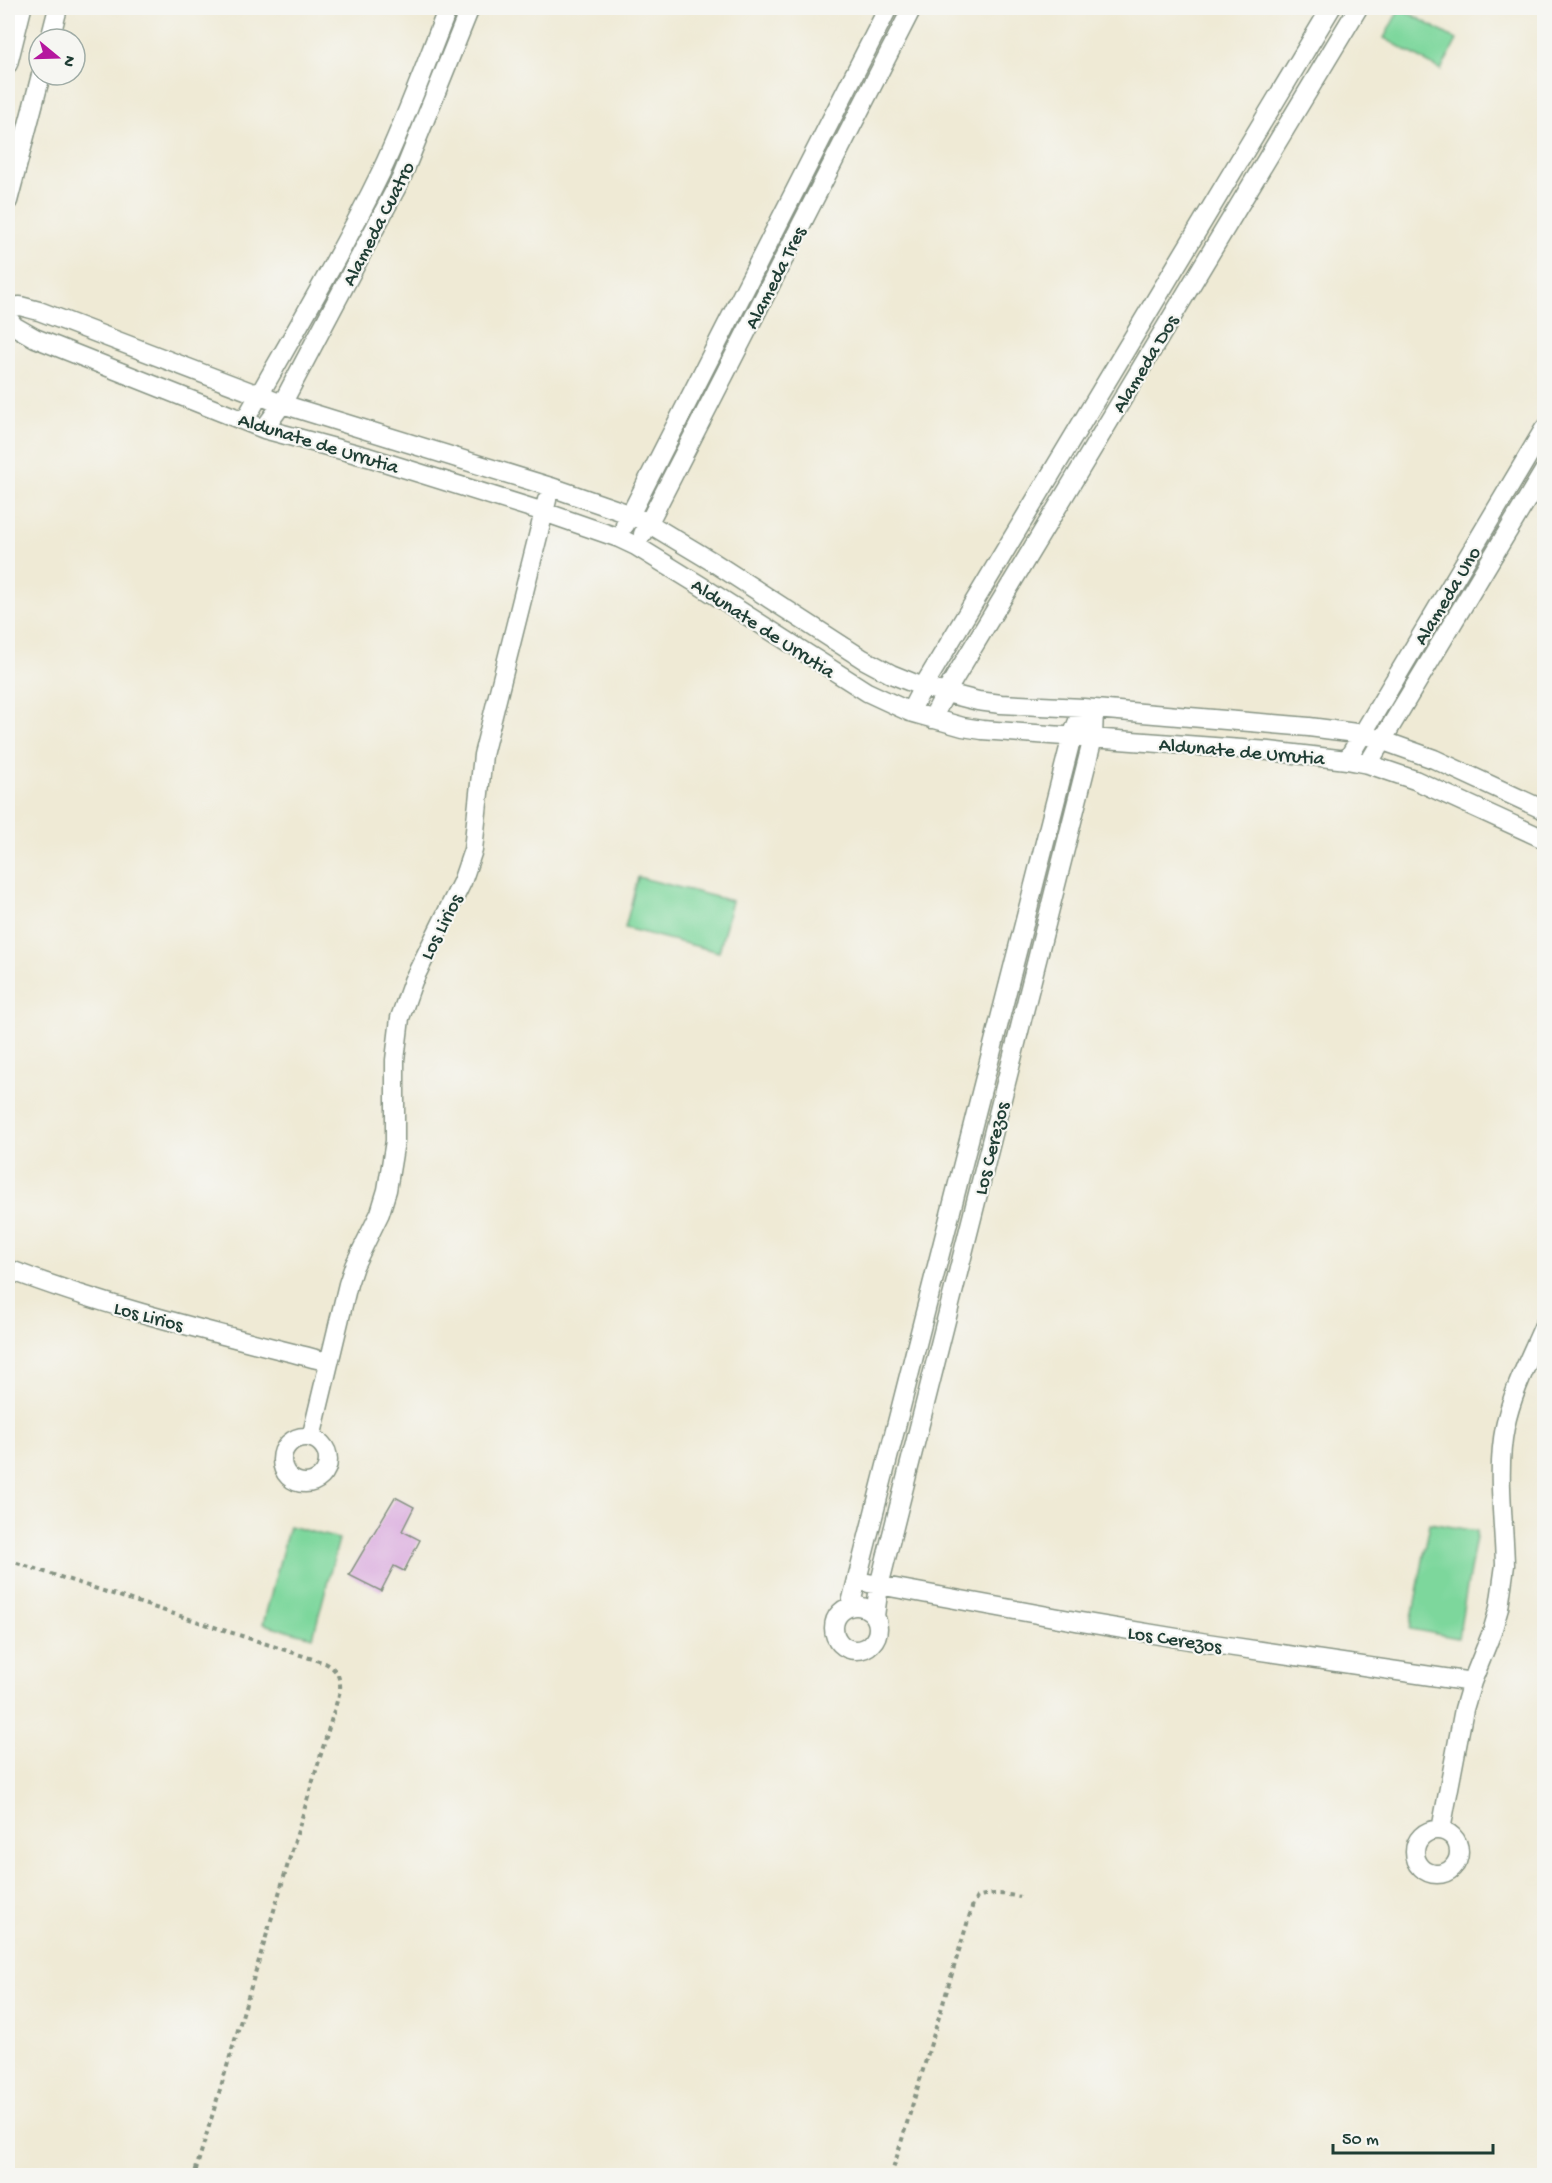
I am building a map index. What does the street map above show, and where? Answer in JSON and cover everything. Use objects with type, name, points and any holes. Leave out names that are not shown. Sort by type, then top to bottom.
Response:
[{"type":"street","points":[[8,64],[22,8]]},
{"type":"street","points":[[53,27],[58,8]]},
{"type":"street","name":"Alameda Cuatro","points":[[245,420],[376,182],[400,130],[448,8]]},
{"type":"street","name":"Alameda Cuatro","points":[[264,429],[282,404],[401,178],[470,8]]},
{"type":"street","name":"Alameda Tres","points":[[619,537],[888,8]]},
{"type":"street","name":"Alameda Tres","points":[[636,546],[912,8]]},
{"type":"street","name":"Alameda Dos","points":[[910,712],[1331,8]]},
{"type":"street","name":"Alameda Dos","points":[[932,719],[946,692],[1358,8]]},
{"type":"street","points":[[8,201],[38,87]]},
{"type":"street","name":"Aldunate de Urrutia","points":[[8,307],[20,306],[39,311],[258,396],[551,487],[629,514],[712,562],[863,660],[923,687],[978,701],[1001,704],[1309,727],[1364,734],[1434,759],[1545,810]]},
{"type":"street","name":"Aldunate de Urrutia","points":[[8,318],[14,326],[35,338],[264,429],[368,457],[619,537],[867,692],[910,712],[982,730],[1269,751],[1368,764],[1415,780],[1545,839]]},
{"type":"street","name":"Alameda Uno","points":[[1347,760],[1545,429]]},
{"type":"street","name":"Alameda Uno","points":[[1368,764],[1545,471]]},
{"type":"street","name":"Los Lirios","points":[[310,1438],[354,1266],[380,1213],[387,1190],[395,1141],[395,1060],[400,1018],[413,981],[462,882],[470,858],[476,829],[483,755],[551,487]]},
{"type":"street","name":"Los Cerezos","points":[[1088,709],[1093,738],[879,1586],[875,1616],[878,1630],[874,1642],[862,1650],[848,1650],[838,1641],[834,1628],[838,1615],[850,1607],[858,1581],[1072,736],[1088,709]]},
{"type":"street","name":"Los Lirios","points":[[8,1269],[58,1288],[128,1310],[328,1362]]},
{"type":"street","points":[[1441,1830],[1464,1709],[1492,1632],[1504,1583],[1502,1471],[1504,1429],[1510,1406],[1545,1325]]},
{"type":"street","name":"Los Cerezos","points":[[858,1581],[1195,1641],[1472,1682]]},
{"type":"street","points":[[850,1607],[864,1607],[875,1616]]},
{"type":"path","points":[[8,1560],[331,1665],[339,1675],[340,1691],[194,2175]]},
{"type":"path","points":[[891,2175],[973,1904],[977,1897],[985,1894],[1020,1898]]},
{"type":"green space","points":[[1400,8],[1457,40],[1441,70],[1384,38]]},
{"type":"green space","points":[[638,877],[732,901],[719,952],[625,928]]},
{"type":"green space","points":[[1430,1523],[1477,1531],[1458,1638],[1410,1629]]},
{"type":"green space","points":[[289,1526],[339,1539],[313,1637],[263,1624]]},
{"type":"building","points":[[395,1497],[414,1507],[402,1531],[420,1540],[404,1571],[394,1566],[381,1591],[349,1575]]}]
